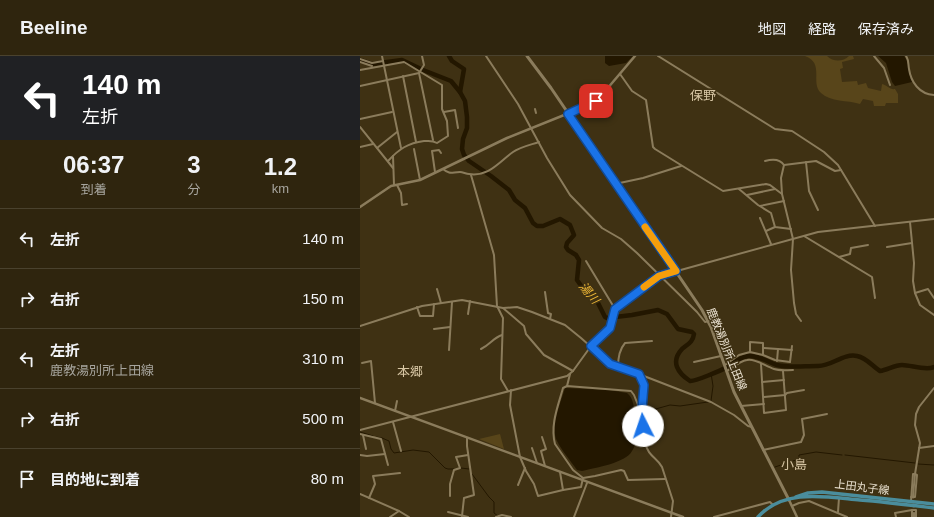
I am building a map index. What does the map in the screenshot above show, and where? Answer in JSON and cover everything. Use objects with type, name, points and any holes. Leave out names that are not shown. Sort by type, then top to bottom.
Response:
[{"type":"main road","name":"鹿教湯別所上田線","points":[[526,56],[568,114],[702,310],[709,322],[724,366],[741,406],[789,500]]},
{"type":"main road","name":"上田丸子線","points":[[758,517],[773,505],[811,492],[934,508]]},
{"type":"main road","name":"上田丸子線","points":[[912,506],[934,504]]},
{"type":"street","points":[[382,56],[392,112],[401,148]]},
{"type":"street","points":[[422,56],[424,65],[421,71],[433,140]]},
{"type":"street","points":[[486,56],[518,104],[559,180],[570,195],[602,228],[626,244],[697,312],[705,322],[709,322]]},
{"type":"street","points":[[360,207],[396,185],[420,180],[442,168],[472,156],[507,138],[568,114],[596,101],[635,56]]},
{"type":"street","points":[[658,56],[775,129],[792,131],[824,152],[838,165],[875,226]]},
{"type":"street","points":[[874,56],[884,68],[890,85]]},
{"type":"street","points":[[906,56],[909,60],[910,74],[917,88],[925,93],[934,95]]},
{"type":"street","points":[[360,58],[372,63],[404,62],[421,71],[442,86],[442,109],[447,121],[448,136],[436,143],[433,140],[416,142],[401,148],[388,161]]},
{"type":"street","points":[[360,62],[373,67]]},
{"type":"street","points":[[360,70],[384,63]]},
{"type":"street","points":[[360,86],[421,71]]},
{"type":"street","points":[[620,74],[632,91],[646,100],[653,147],[655,149],[723,191],[766,184],[782,194]]},
{"type":"street","points":[[403,76],[416,142]]},
{"type":"street","points":[[535,109],[536,114]]},
{"type":"street","points":[[444,112],[455,110],[458,128]]},
{"type":"street","points":[[360,119],[392,112]]},
{"type":"street","points":[[360,127],[393,168]]},
{"type":"street","points":[[377,148],[397,132]]},
{"type":"street","points":[[442,168],[447,173],[461,172],[471,175],[482,173],[494,168],[517,150],[538,142]]},
{"type":"street","points":[[360,147],[373,144]]},
{"type":"street","points":[[414,149],[420,180]]},
{"type":"street","points":[[435,172],[432,151],[439,150],[440,153]]},
{"type":"street","points":[[393,156],[393,168],[396,185],[401,193],[402,205],[408,204]]},
{"type":"street","points":[[765,161],[774,160],[782,162],[784,165],[816,161],[835,171],[841,170]]},
{"type":"street","points":[[806,162],[809,191],[818,210]]},
{"type":"street","points":[[784,165],[781,178],[782,194],[793,239],[791,270],[794,303],[796,314],[801,321]]},
{"type":"street","points":[[615,184],[643,178],[681,166]]},
{"type":"street","points":[[471,175],[494,255],[498,306],[503,318],[501,379],[510,391],[510,406],[520,457],[534,484],[538,496],[581,487],[584,480],[621,470],[624,472],[628,480],[666,479]]},
{"type":"street","points":[[739,189],[746,196],[771,213],[775,227]]},
{"type":"street","points":[[746,196],[775,189]]},
{"type":"street","points":[[760,206],[784,201]]},
{"type":"street","points":[[760,218],[771,244]]},
{"type":"street","points":[[360,430],[567,376],[573,371],[591,346],[610,328],[615,309],[659,276],[771,244],[831,230],[934,219]]},
{"type":"street","points":[[910,222],[913,282],[915,293],[920,305],[934,315]]},
{"type":"street","points":[[766,231],[775,227],[790,230]]},
{"type":"street","points":[[803,236],[872,277],[875,298]]},
{"type":"street","points":[[887,247],[912,243]]},
{"type":"street","points":[[840,257],[850,254],[851,248],[868,245]]},
{"type":"street","points":[[586,261],[615,309]]},
{"type":"street","points":[[437,289],[441,303]]},
{"type":"street","points":[[915,293],[928,289],[934,298]]},
{"type":"street","points":[[545,292],[548,313],[551,314],[550,319]]},
{"type":"street","points":[[360,326],[417,307],[434,304],[462,300],[498,306],[503,308],[524,326],[526,334],[544,355],[573,371]]},
{"type":"street","points":[[468,314],[470,301]]},
{"type":"street","points":[[449,350],[452,302]]},
{"type":"street","points":[[417,307],[420,316],[433,316],[434,304]]},
{"type":"street","points":[[503,308],[517,307],[565,325],[610,364],[711,402],[729,411],[748,426],[753,428]]},
{"type":"street","points":[[434,329],[450,327]]},
{"type":"street","points":[[481,348],[489,345],[496,337],[502,336]]},
{"type":"street","points":[[618,367],[621,347],[625,343],[652,341]]},
{"type":"street","points":[[750,352],[750,342],[763,343],[763,355]]},
{"type":"street","points":[[724,366],[739,355],[750,352],[763,355],[777,361],[790,362],[792,346]]},
{"type":"street","points":[[764,348],[792,350]]},
{"type":"street","points":[[777,361],[778,349]]},
{"type":"street","points":[[694,362],[721,356]]},
{"type":"street","points":[[726,371],[744,360],[749,359],[756,360],[761,364],[783,371],[793,370]]},
{"type":"street","points":[[362,363],[371,361],[375,403]]},
{"type":"street","points":[[761,364],[764,413],[786,410],[783,371]]},
{"type":"street","points":[[570,374],[567,386],[563,388],[553,424],[554,440],[555,444],[573,470],[584,480]]},
{"type":"street","points":[[639,374],[644,385],[642,411],[646,446],[650,454],[661,465],[673,501],[672,515]]},
{"type":"street","points":[[762,382],[784,380]]},
{"type":"street","points":[[567,386],[631,391],[640,410],[642,411]]},
{"type":"street","points":[[914,517],[912,506],[913,474],[915,474],[920,448],[920,440],[915,426],[916,414],[919,407],[934,388]]},
{"type":"street","points":[[764,397],[785,395],[804,390]]},
{"type":"street","points":[[360,398],[584,480],[672,515],[683,517]]},
{"type":"street","points":[[395,411],[397,401]]},
{"type":"street","points":[[741,406],[764,404]]},
{"type":"street","points":[[763,450],[801,442],[804,435],[802,419],[827,414]]},
{"type":"street","points":[[393,422],[401,451]]},
{"type":"street","points":[[366,449],[362,434],[381,439],[388,465]]},
{"type":"street","points":[[542,437],[546,449],[541,451],[545,466]]},
{"type":"street","points":[[462,516],[464,498],[474,495],[467,438]]},
{"type":"street","points":[[920,448],[934,446]]},
{"type":"street","points":[[532,448],[537,463]]},
{"type":"street","points":[[360,455],[367,456],[384,454]]},
{"type":"street","points":[[450,496],[450,484],[454,470],[460,468],[456,457],[468,455]]},
{"type":"street","points":[[518,485],[525,468]]},
{"type":"street","points":[[560,472],[563,490]]},
{"type":"street","points":[[369,498],[375,484],[373,476],[400,473]]},
{"type":"street","points":[[574,517],[584,480]]},
{"type":"street","points":[[360,494],[409,517]]},
{"type":"street","points":[[838,512],[840,496]]},
{"type":"street","points":[[789,500],[797,517]]},
{"type":"street","points":[[792,506],[799,502],[809,501],[838,512],[846,517]]},
{"type":"street","points":[[714,517],[770,502],[773,505]]},
{"type":"street","points":[[896,517],[895,514],[912,506]]},
{"type":"street","points":[[390,517],[399,511]]},
{"type":"street","points":[[448,512],[468,517]]},
{"type":"street","points":[[496,517],[502,515],[511,517]]},
{"type":"shaded area","points":[[605,56],[633,56],[626,63],[609,66],[605,63]]},
{"type":"shaded area","points":[[805,56],[827,56],[838,60],[853,56],[854,59],[842,62],[843,68],[840,69],[842,82],[857,81],[858,85],[866,83],[868,88],[881,91],[882,84],[895,89],[898,94],[898,103],[886,103],[885,106],[874,106],[873,101],[863,99],[860,104],[825,96],[818,89],[816,68],[814,63],[811,59]]},
{"type":"shaded area","points":[[878,56],[904,56],[907,61],[912,82],[895,86],[892,82],[886,63]]},
{"type":"shaded area","points":[[565,388],[609,390],[627,393],[629,395],[634,407],[636,443],[629,455],[617,462],[582,471],[577,470],[561,448],[555,435],[555,422]]},
{"type":"shaded area","points":[[500,434],[504,449],[479,439]]},
{"type":"waterway","name":"湯川","points":[[449,56],[452,61],[464,69],[460,92]]},
{"type":"waterway","name":"湯川","points":[[360,60],[372,64],[402,60],[451,81],[465,101],[467,128],[463,139],[462,149],[464,155],[469,161],[509,190],[515,200],[525,208],[533,223],[537,226],[543,226],[560,219],[570,225],[574,235],[567,243],[566,247],[576,255],[579,260],[577,280],[582,287],[596,299],[605,317],[632,315],[658,310],[667,314],[678,329],[692,332],[694,334],[693,339],[682,349],[676,358],[679,371],[690,381],[697,380],[714,373],[748,356],[763,359],[777,365],[797,367],[822,366],[847,356],[864,358],[880,371],[902,365],[923,368],[934,367]]},
{"type":"waterway","points":[[711,373],[713,386],[711,401]]},
{"type":"waterway","points":[[644,415],[652,410],[670,405],[680,406],[708,402]]},
{"type":"waterway","points":[[360,432],[373,436]]},
{"type":"waterway","points":[[376,437],[389,441],[391,449],[394,453],[413,450],[429,452],[445,468],[454,469]]},
{"type":"waterway","points":[[775,467],[799,459],[799,455],[816,452],[842,455]]},
{"type":"waterway","points":[[845,455],[915,463]]},
{"type":"waterway","points":[[918,464],[934,465]]},
{"type":"waterway","points":[[461,468],[469,469]]},
{"type":"waterway","points":[[472,474],[494,502],[494,513],[498,516]]},
{"type":"tunnel","points":[[913,497],[914,513]]},
{"type":"slow traffic","points":[[644,287],[659,276],[676,271],[645,227]]},
{"type":"district","name":"保野","points":[[703,95]]},
{"type":"district","name":"本郷","points":[[410,371]]},
{"type":"district","name":"小島","points":[[794,464]]},
{"type":"route","points":[[596,101],[568,114],[676,271],[659,276],[615,309],[610,328],[591,346],[613,366],[639,374],[643,380],[643,426]]}]
